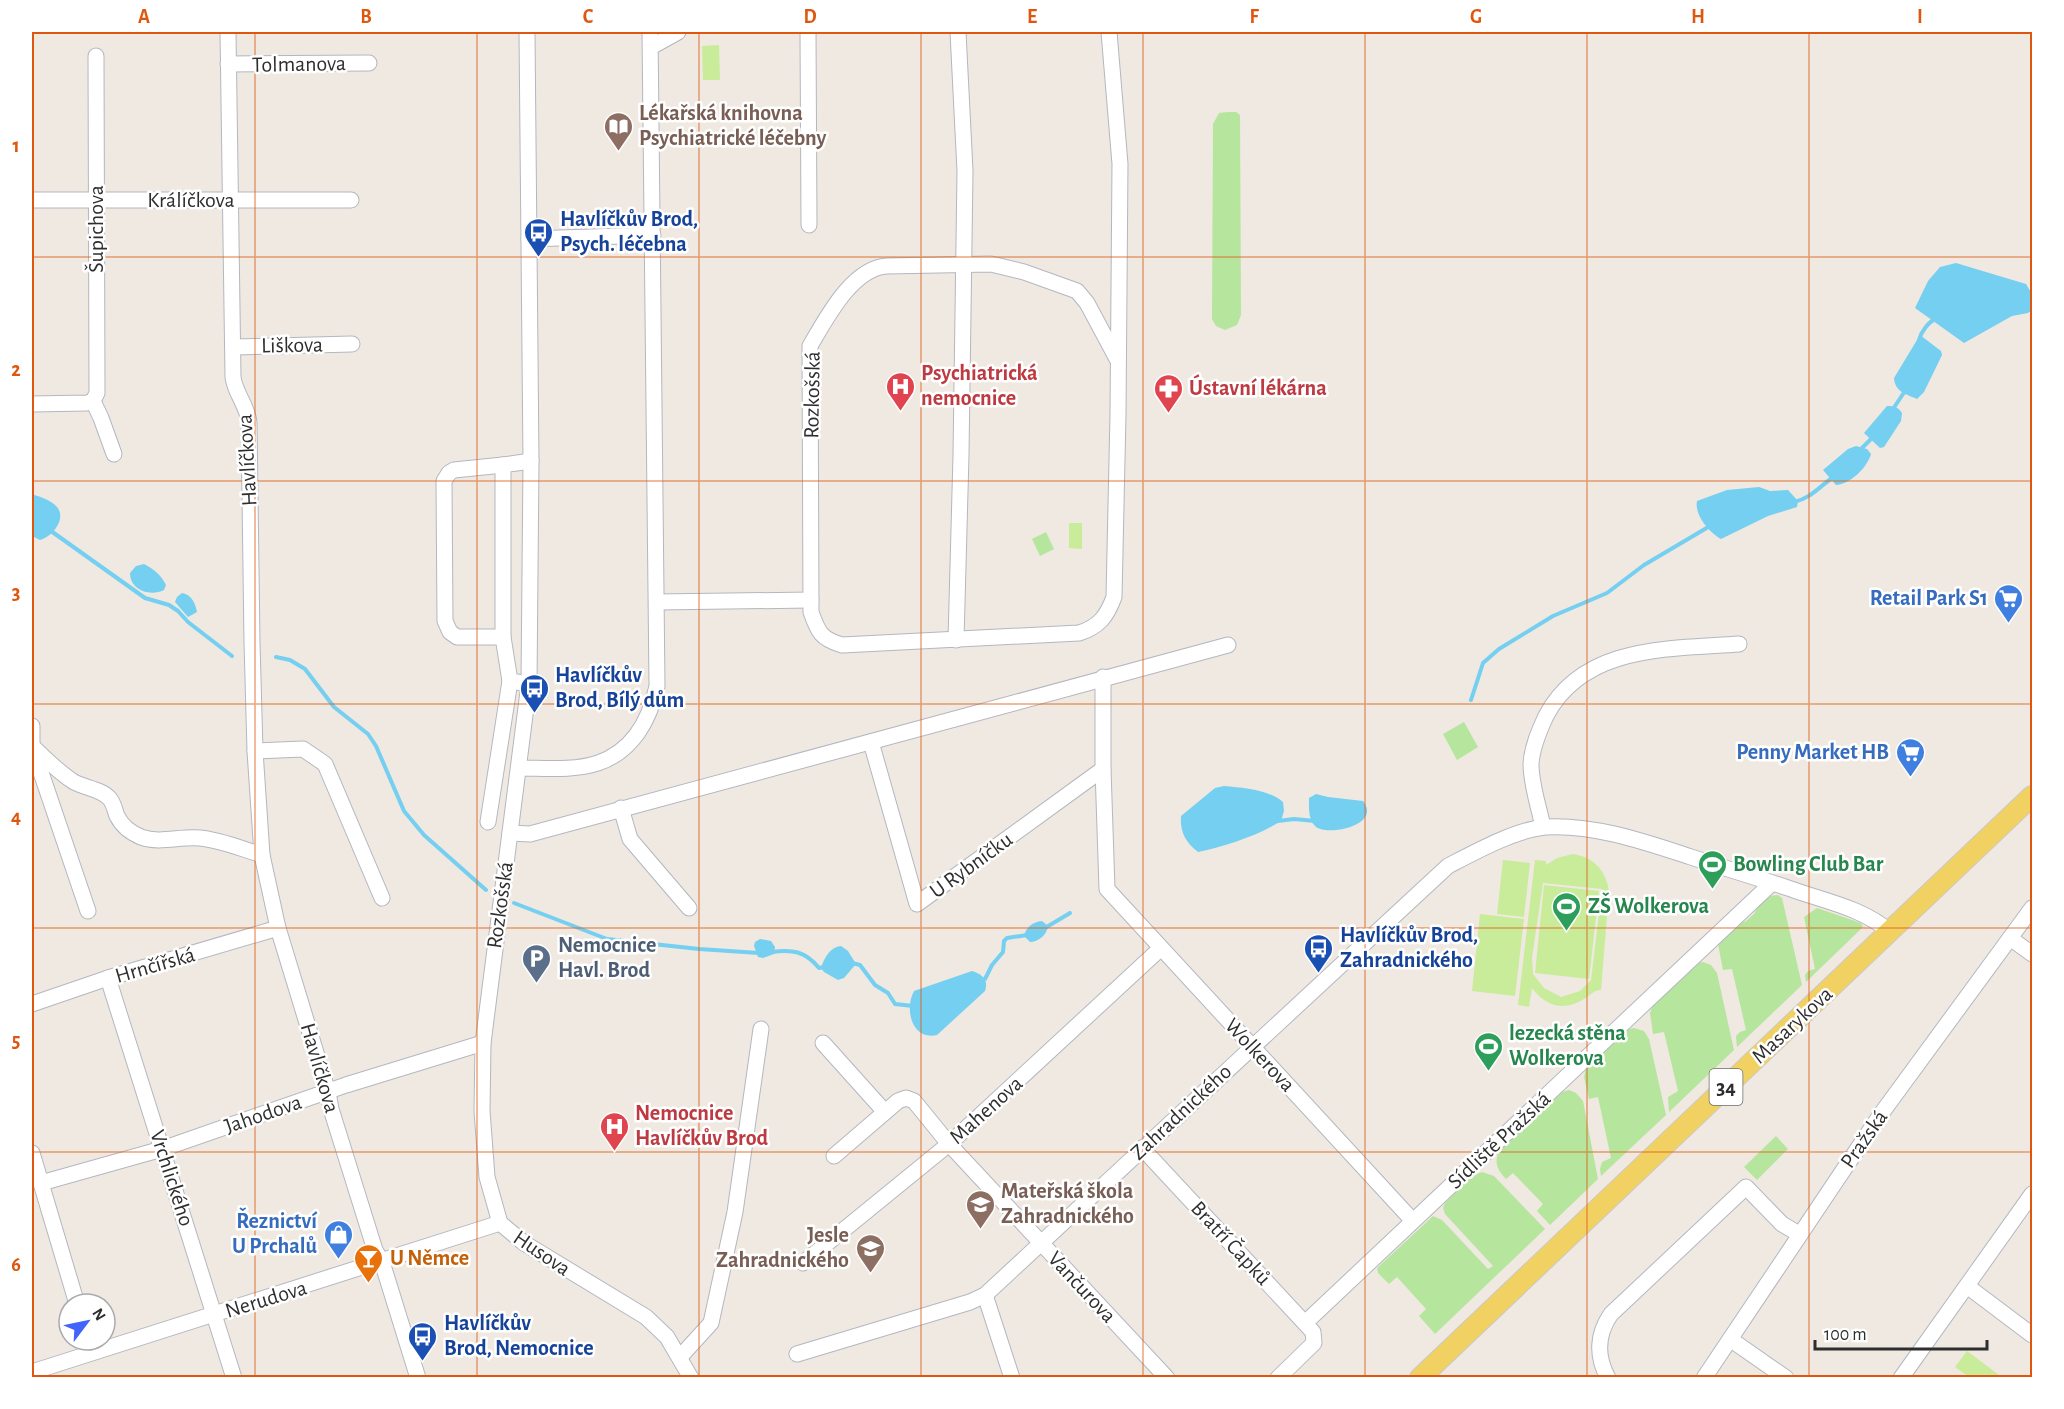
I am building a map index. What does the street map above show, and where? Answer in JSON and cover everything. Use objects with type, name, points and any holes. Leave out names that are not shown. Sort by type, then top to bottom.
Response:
[{"type":"main road","name":"Masarykova","points":[[1420,1377],[2032,796]]},
{"type":"street","name":"Havlíčkova","points":[[228,32],[234,382],[246,405],[249,423],[255,751],[262,855],[278,928],[328,1092],[331,1109],[418,1377]]},
{"type":"street","name":"Rozkošská","points":[[483,1043],[529,684],[531,461],[527,32]]},
{"type":"street","points":[[519,768],[572,768],[598,763],[615,754],[644,725],[652,708],[657,686],[650,39],[678,32]]},
{"type":"street","points":[[808,32],[809,225]]},
{"type":"street","points":[[956,640],[965,171],[958,32]]},
{"type":"street","name":"Rozkošská","points":[[1109,32],[1120,164],[1114,597],[1110,609],[1096,626],[1079,633],[842,645],[827,641],[817,629],[811,612],[810,346],[830,312],[858,279],[876,267],[963,263],[991,264],[1024,272],[1077,291],[1087,303],[1117,359]]},
{"type":"street","name":"Šupichova","points":[[93,401],[98,393],[96,56]]},
{"type":"street","name":"Tolmanova","points":[[228,64],[369,63]]},
{"type":"street","name":"Králíčkova","points":[[32,200],[351,200]]},
{"type":"street","points":[[529,239],[653,235]]},
{"type":"street","name":"Liškova","points":[[233,347],[352,344]]},
{"type":"street","points":[[32,404],[93,401],[114,454]]},
{"type":"street","points":[[503,637],[457,636],[447,627],[445,621],[444,481],[454,470],[531,461]]},
{"type":"street","points":[[488,822],[510,681],[503,637],[503,465]]},
{"type":"street","points":[[657,602],[811,600]]},
{"type":"street","points":[[1543,827],[1533,782],[1532,761],[1535,743],[1543,722],[1553,703],[1563,691],[1594,667],[1619,657],[1685,648],[1739,644]]},
{"type":"street","points":[[510,833],[530,834],[1228,645]]},
{"type":"street","points":[[1103,677],[1103,769]]},
{"type":"street","points":[[510,681],[529,684]]},
{"type":"street","points":[[32,726],[32,746],[88,911]]},
{"type":"street","name":"U Rybníčku","points":[[871,742],[917,904],[1103,769]]},
{"type":"street","points":[[32,746],[57,770],[73,781],[103,793],[112,801],[118,818],[127,830],[141,837],[156,840],[198,837],[219,841],[262,855]]},
{"type":"street","points":[[255,751],[303,749],[326,764],[382,898]]},
{"type":"street","name":"Wolkerova","points":[[1103,769],[1107,889],[1413,1221]]},
{"type":"street","points":[[621,808],[630,839],[689,908]]},
{"type":"street","name":"Zahradnického","points":[[796,1354],[970,1302],[985,1295],[1448,866],[1501,840],[1543,827],[1578,828],[1610,834],[1657,846],[1865,915],[1890,932]]},
{"type":"street","name":"Sídliště Pražská","points":[[1305,1323],[1772,883]]},
{"type":"street","name":"Pražská","points":[[1704,1377],[1881,1114],[2032,908]]},
{"type":"street","name":"Hrnčířská","points":[[32,1004],[108,978],[278,928]]},
{"type":"street","points":[[2010,938],[2032,954]]},
{"type":"street","name":"Mahenova","points":[[803,1263],[949,1144],[1161,948]]},
{"type":"street","name":"Vrchlického","points":[[108,978],[234,1377]]},
{"type":"street","points":[[680,1357],[711,1323],[735,1212],[761,1029]]},
{"type":"street","name":"Jahodova","points":[[41,1184],[162,1149],[346,1084],[483,1043]]},
{"type":"street","name":"Husova","points":[[483,1043],[482,1111],[487,1177],[500,1223],[524,1243],[646,1317],[667,1337],[691,1377]]},
{"type":"street","points":[[823,1043],[885,1112],[834,1156]]},
{"type":"street","name":"Vančurova","points":[[885,1112],[906,1098],[914,1101],[949,1144],[1167,1377]]},
{"type":"street","name":"Bratří Čapků","points":[[1142,1148],[1313,1332],[1316,1340],[1312,1347],[1278,1377]]},
{"type":"street","points":[[32,1153],[73,1292]]},
{"type":"street","points":[[1608,1377],[1602,1364],[1600,1342],[1602,1330],[1611,1314],[1746,1187],[1782,1224],[1799,1234]]},
{"type":"street","points":[[1901,1377],[2032,1194]]},
{"type":"street","name":"Nerudova","points":[[117,1340],[215,1314],[500,1223]]},
{"type":"street","points":[[1967,1286],[2032,1335]]},
{"type":"street","points":[[985,1295],[1012,1377]]},
{"type":"street","points":[[1730,1339],[1786,1377]]},
{"type":"street","name":"Nerudova","points":[[32,1372],[78,1352]]},
{"type":"green space","points":[[719,45],[720,80],[703,80],[702,46]]},
{"type":"green space","points":[[1236,112],[1240,115],[1241,315],[1237,325],[1225,330],[1216,326],[1212,319],[1213,124],[1219,113]]},
{"type":"green space","points":[[1069,523],[1082,523],[1082,549],[1069,548]]},
{"type":"green space","points":[[1046,532],[1054,549],[1040,556],[1032,539]]},
{"type":"green space","points":[[1464,722],[1478,747],[1457,760],[1443,734]]},
{"type":"green space","points":[[1573,854],[1587,858],[1598,866],[1605,877],[1609,891],[1601,990],[1577,1003],[1562,1006],[1549,1003],[1532,988],[1529,1007],[1518,1005],[1535,860],[1546,861],[1546,865],[1557,858]],"holes":[[[1543,883],[1602,889],[1591,980],[1580,991],[1561,997],[1544,988],[1533,974],[1532,958]]]},
{"type":"green space","name":"ZŠ Wolkerova","points":[[1503,860],[1530,863],[1524,917],[1497,914]]},
{"type":"green space","name":"ZŠ Wolkerova","points":[[1544,885],[1599,891],[1589,979],[1535,973]]},
{"type":"green space","points":[[1778,895],[1782,898],[1802,985],[1737,1047],[1736,1036],[1746,1030],[1732,969],[1723,970],[1718,944],[1739,924],[1754,914],[1761,901],[1769,896]]},
{"type":"green space","points":[[1817,908],[1861,923],[1863,927],[1806,982],[1805,975],[1808,971],[1815,969],[1804,917]]},
{"type":"green space","name":"ZŠ Wolkerova","points":[[1480,914],[1524,919],[1515,996],[1472,991]]},
{"type":"green space","points":[[1703,962],[1711,965],[1717,973],[1734,1050],[1669,1112],[1668,1097],[1678,1091],[1664,1032],[1653,1034],[1650,1013],[1653,1004],[1696,963]]},
{"type":"green space","points":[[1634,1028],[1644,1031],[1649,1039],[1666,1115],[1601,1176],[1602,1162],[1611,1158],[1598,1097],[1589,1099],[1584,1077],[1586,1068],[1626,1030]]},
{"type":"green space","points":[[1569,1090],[1576,1093],[1583,1101],[1598,1179],[1550,1225],[1537,1211],[1543,1204],[1513,1173],[1506,1179],[1499,1169],[1497,1159],[1499,1151],[1562,1092]]},
{"type":"green space","points":[[1776,1136],[1788,1149],[1757,1180],[1744,1167]]},
{"type":"green space","points":[[1482,1172],[1494,1176],[1545,1229],[1435,1334],[1419,1316],[1426,1309],[1397,1277],[1389,1284],[1378,1273],[1377,1268],[1433,1216],[1442,1220],[1488,1269],[1493,1266],[1445,1214],[1443,1208],[1445,1203],[1474,1175]]},
{"type":"green space","points":[[1967,1351],[1999,1375],[1998,1377],[1969,1377],[1955,1367]]},
{"type":"water","points":[[1956,263],[2026,284],[2032,294],[2032,310],[2012,316],[1964,343],[1915,308],[1928,281],[1940,267]]},
{"type":"water","points":[[1920,335],[1941,351],[1942,355],[1924,392],[1917,399],[1899,389],[1894,378]]},
{"type":"water","points":[[1887,406],[1899,409],[1902,413],[1901,421],[1884,447],[1880,448],[1864,433]]},
{"type":"water","points":[[1856,446],[1867,449],[1871,454],[1869,459],[1862,470],[1847,482],[1836,485],[1823,470],[1848,449]]},
{"type":"water","points":[[1759,487],[1770,491],[1788,490],[1798,501],[1797,507],[1768,516],[1721,539],[1700,518],[1697,501],[1727,490]]},
{"type":"water","points":[[32,494],[52,502],[60,512],[57,527],[40,540],[32,536]]},
{"type":"water","points":[[144,564],[162,578],[166,585],[164,590],[147,592],[133,584],[130,573],[136,566]]},
{"type":"water","points":[[182,593],[191,598],[197,612],[188,617],[175,602]]},
{"type":"water","points":[[1224,786],[1255,790],[1277,798],[1283,802],[1284,811],[1281,821],[1241,840],[1198,852],[1184,836],[1181,816],[1215,788]]},
{"type":"water","points":[[1316,794],[1363,801],[1367,810],[1365,817],[1359,823],[1340,830],[1321,829],[1315,826],[1309,813],[1309,798]]},
{"type":"water","points":[[1042,921],[1048,926],[1046,932],[1039,939],[1030,942],[1024,936],[1026,930]]},
{"type":"water","points":[[760,939],[771,941],[775,947],[774,954],[763,958],[758,957],[754,946],[755,942]]},
{"type":"water","points":[[841,946],[848,951],[856,964],[844,978],[838,980],[821,968],[828,954],[834,948]]},
{"type":"water","points":[[972,971],[984,978],[985,991],[937,1035],[928,1036],[921,1033],[912,1022],[910,1014],[914,991]]},
{"type":"waterway","points":[[1919,340],[1926,327],[1936,319]]},
{"type":"waterway","points":[[1893,409],[1905,391]]},
{"type":"waterway","points":[[1861,449],[1873,437]]},
{"type":"waterway","points":[[1794,502],[1810,495],[1832,478]]},
{"type":"waterway","points":[[1471,700],[1483,663],[1499,649],[1553,616],[1607,593],[1644,565],[1710,526]]},
{"type":"waterway","points":[[51,531],[145,598],[169,605],[178,611],[188,622],[232,656]]},
{"type":"waterway","points":[[276,657],[290,660],[305,669],[334,707],[368,734],[376,746],[404,811],[424,835],[486,890]]},
{"type":"waterway","points":[[1278,821],[1294,819],[1315,821]]},
{"type":"waterway","points":[[514,903],[607,939],[759,953]]},
{"type":"waterway","points":[[1045,928],[1070,913]]},
{"type":"waterway","points":[[980,981],[985,979],[992,965],[1003,952],[1004,941],[1007,938],[1027,935]]},
{"type":"waterway","points":[[772,952],[798,952],[809,958],[819,968],[824,967]]},
{"type":"waterway","points":[[852,963],[860,965],[875,985],[888,993],[895,1004],[913,1006]]},
{"type":"place","name":"Lékařská knihovna Psychiatrické léčebny","points":[[618,152]]},
{"type":"place","name":"Havlíčkův Brod, Psych. léčebna","points":[[539,258]]},
{"type":"place","name":"Psychiatrická nemocnice","points":[[900,412]]},
{"type":"place","name":"Ústavní lékárna","points":[[1168,414]]},
{"type":"place","name":"Retail Park S1","points":[[2009,624]]},
{"type":"place","name":"Havlíčkův Brod, Bílý dům","points":[[534,714]]},
{"type":"place","name":"Penny Market HB","points":[[1910,778]]},
{"type":"place","name":"Bowling Club Bar","points":[[1712,890]]},
{"type":"place","name":"ZŠ Wolkerova","points":[[1567,932]]},
{"type":"place","name":"Havlíčkův Brod, Zahradnického","points":[[1319,974]]},
{"type":"place","name":"Nemocnice Havl. Brod","points":[[537,984]]},
{"type":"place","name":"lezecká stěna Wolkerova","points":[[1488,1072]]},
{"type":"place","name":"Nemocnice Havlíčkův Brod","points":[[614,1152]]},
{"type":"place","name":"Mateřská škola Zahradnického","points":[[980,1230]]},
{"type":"place","name":"Řeznictví U Prchalů","points":[[338,1260]]},
{"type":"place","name":"Jesle Zahradnického","points":[[870,1274]]},
{"type":"place","name":"U Němce","points":[[369,1284]]},
{"type":"place","name":"Havlíčkův Brod, Nemocnice","points":[[423,1362]]}]
